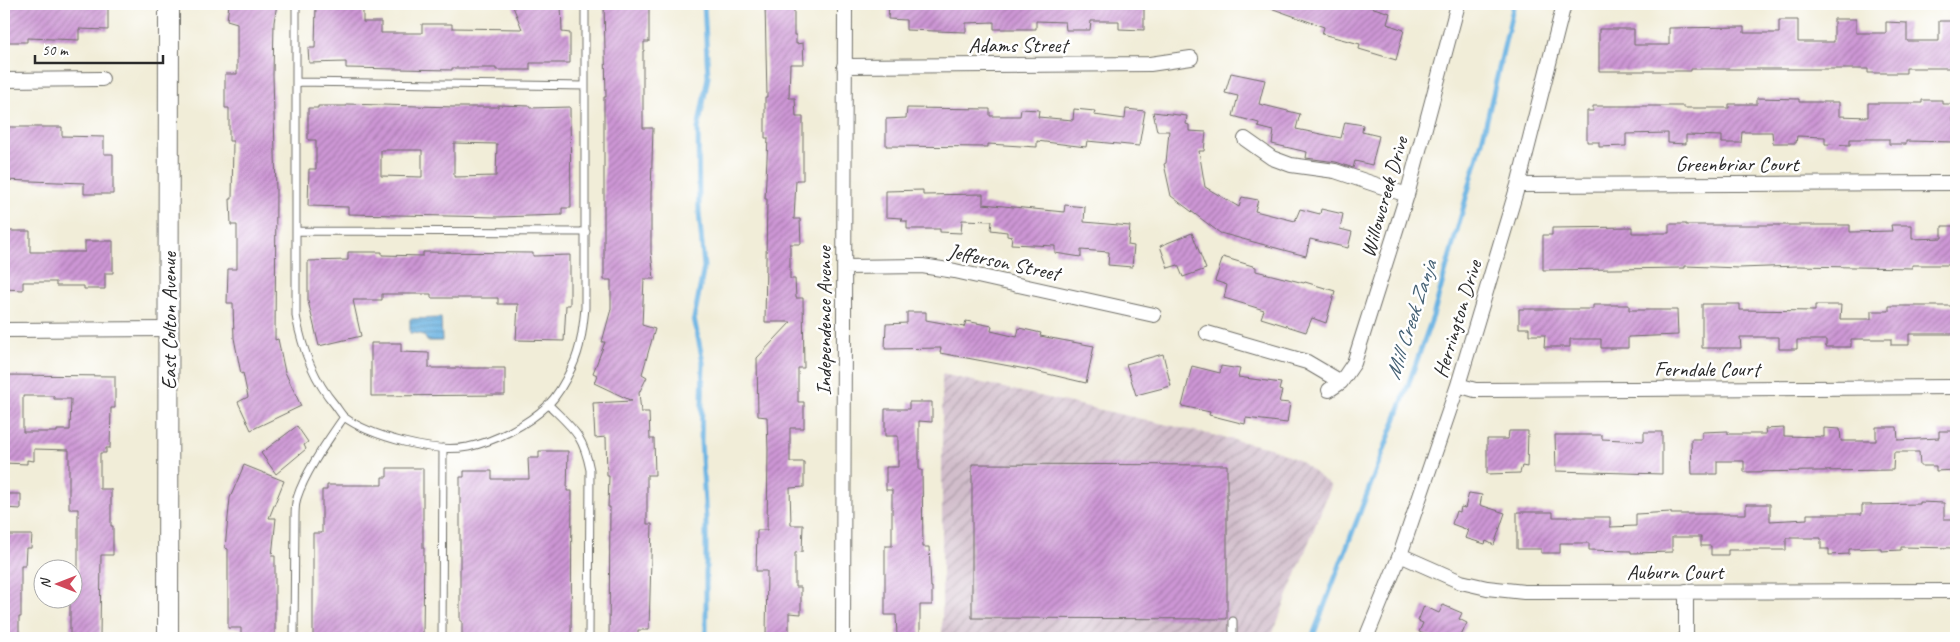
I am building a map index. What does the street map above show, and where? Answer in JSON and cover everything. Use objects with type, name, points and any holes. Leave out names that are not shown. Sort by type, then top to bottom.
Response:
[{"type":"street","name":"East Colton Avenue","points":[[168,638],[170,4]]},
{"type":"street","name":"Independence Avenue","points":[[843,638],[845,4]]},
{"type":"street","name":"Willowcreek Drive","points":[[1329,390],[1342,382],[1354,363],[1407,195],[1458,4]]},
{"type":"street","name":"Herrington Drive","points":[[1366,638],[1400,556],[1458,385],[1518,185],[1564,4]]},
{"type":"street","name":"Adams Street","points":[[844,66],[1150,64],[1191,58]]},
{"type":"street","points":[[4,80],[102,79]]},
{"type":"street","points":[[1245,139],[1272,158],[1291,165],[1335,171],[1407,195]]},
{"type":"street","name":"Greenbriar Court","points":[[1518,185],[1956,183]]},
{"type":"street","name":"Jefferson Street","points":[[844,267],[922,266],[955,271],[1154,315]]},
{"type":"street","points":[[4,330],[169,329]]},
{"type":"street","points":[[1207,332],[1307,362],[1342,382]]},
{"type":"street","name":"Ferndale Court","points":[[1458,385],[1475,390],[1956,387]]},
{"type":"street","name":"Auburn Court","points":[[1400,556],[1462,582],[1487,588],[1524,592],[1956,591]]},
{"type":"street","points":[[1686,591],[1686,638]]},
{"type":"lane","points":[[296,4],[296,316],[301,345],[312,372],[326,395],[344,417],[390,438],[417,445],[443,448],[466,447],[500,436],[517,427],[548,404],[562,386],[573,366],[582,340],[585,308],[586,232],[585,4]]},
{"type":"lane","points":[[296,82],[585,86]]},
{"type":"lane","points":[[296,231],[586,232]]},
{"type":"lane","points":[[548,404],[578,433],[586,450],[590,470],[589,638]]},
{"type":"lane","points":[[294,638],[295,518],[297,499],[303,484],[326,443],[344,417]]},
{"type":"lane","points":[[442,638],[443,448]]},
{"type":"lane","points":[[1233,621],[1233,638]]},
{"type":"shaded area","points":[[942,374],[1270,448],[1300,461],[1331,486],[1271,638],[942,638]]},
{"type":"water","points":[[441,318],[442,341],[427,341],[426,338],[418,333],[410,333],[410,319]]},
{"type":"building","points":[[4,4],[108,4],[108,30],[79,29],[79,40],[27,38],[27,42],[4,42]]},
{"type":"building","points":[[229,4],[277,4],[274,22],[273,75],[276,191],[275,340],[278,339],[285,372],[301,406],[251,430],[238,402],[248,397],[243,373],[241,374],[234,338],[233,303],[227,303],[228,269],[237,269],[237,225],[231,225],[230,199],[232,199],[233,141],[229,141],[229,108],[225,108],[225,74],[237,74],[237,23],[227,20]]},
{"type":"building","points":[[316,4],[363,4],[363,22],[381,22],[381,33],[422,33],[422,24],[452,24],[452,28],[522,29],[512,4],[561,4],[562,32],[570,33],[570,63],[530,63],[530,70],[452,68],[452,70],[346,68],[346,62],[309,63],[308,48],[315,48]]},
{"type":"building","points":[[604,4],[649,4],[649,42],[644,42],[643,51],[643,128],[653,128],[651,252],[654,279],[644,279],[642,325],[655,329],[642,374],[647,377],[639,393],[641,412],[649,412],[650,439],[654,439],[655,475],[647,475],[647,524],[652,524],[649,630],[638,630],[638,638],[609,638],[609,476],[607,476],[606,437],[595,438],[593,403],[632,401],[594,383],[597,375],[593,373],[605,342],[602,342],[611,309],[611,280],[604,280],[604,97],[606,97]]},
{"type":"building","points":[[765,4],[794,4],[794,35],[796,35],[796,44],[803,43],[804,64],[790,64],[789,98],[795,98],[796,117],[803,117],[803,180],[796,180],[794,219],[800,219],[801,244],[790,244],[790,279],[795,279],[796,298],[803,298],[804,368],[798,368],[798,402],[804,402],[804,428],[790,428],[790,462],[804,462],[804,487],[790,488],[791,525],[803,525],[802,552],[795,553],[795,587],[801,587],[801,614],[789,613],[789,636],[766,635],[767,571],[756,571],[757,530],[767,530],[768,450],[767,417],[758,416],[757,358],[791,322],[765,322],[767,199],[765,199],[768,138],[765,138],[765,97],[767,97]]},
{"type":"building","points":[[889,4],[1139,4],[1139,8],[1144,8],[1144,30],[1119,29],[1119,21],[1091,21],[1090,30],[1066,30],[1065,22],[1036,21],[1036,29],[994,29],[994,22],[966,23],[966,32],[906,30],[906,20],[888,19]]},
{"type":"building","points":[[1266,4],[1361,4],[1390,13],[1387,24],[1404,30],[1396,60],[1359,49],[1360,44],[1322,34],[1324,27],[1265,6]]},
{"type":"building","points":[[1834,19],[1856,19],[1856,33],[1886,33],[1886,22],[1907,23],[1907,41],[1939,41],[1939,21],[1956,21],[1956,68],[1906,68],[1906,73],[1868,73],[1868,69],[1599,71],[1599,29],[1634,29],[1634,45],[1669,45],[1669,28],[1744,27],[1744,33],[1779,33],[1779,20],[1798,20],[1798,42],[1834,42]]},
{"type":"building","points":[[1231,73],[1265,80],[1259,104],[1300,114],[1296,129],[1341,138],[1345,122],[1363,125],[1362,132],[1379,136],[1372,165],[1355,161],[1353,168],[1336,162],[1306,158],[1307,152],[1272,144],[1274,131],[1258,127],[1259,123],[1233,116],[1238,96],[1225,93]]},
{"type":"building","points":[[1757,98],[1799,99],[1799,102],[1839,102],[1839,116],[1868,117],[1868,103],[1922,103],[1922,100],[1942,100],[1942,104],[1953,104],[1953,121],[1956,122],[1956,142],[1906,141],[1906,144],[1889,144],[1889,139],[1850,139],[1850,145],[1825,144],[1825,137],[1797,136],[1796,143],[1773,143],[1772,132],[1742,132],[1741,143],[1722,143],[1722,136],[1686,135],[1686,144],[1668,143],[1668,133],[1626,134],[1626,146],[1599,147],[1599,142],[1587,142],[1587,111],[1593,111],[1593,106],[1729,108],[1729,104],[1757,104]]},
{"type":"building","points":[[347,104],[453,107],[498,107],[498,105],[530,106],[530,108],[570,107],[571,208],[562,208],[562,215],[498,217],[348,214],[348,207],[308,206],[309,169],[316,169],[316,140],[308,140],[308,108],[347,106]],"holes":[[[454,143],[497,144],[496,176],[454,177]],[[381,150],[422,150],[422,177],[381,176]]]},
{"type":"building","points":[[907,108],[990,109],[990,116],[1020,116],[1021,109],[1039,110],[1038,117],[1073,120],[1074,109],[1095,111],[1094,115],[1125,119],[1126,109],[1145,111],[1139,146],[1087,141],[1086,147],[1037,141],[1037,147],[988,144],[988,147],[886,146],[886,119],[906,118]]},
{"type":"building","points":[[1153,112],[1187,116],[1186,124],[1189,125],[1189,131],[1206,132],[1204,151],[1199,151],[1205,187],[1239,207],[1242,197],[1258,200],[1255,211],[1295,221],[1300,209],[1320,214],[1321,209],[1343,214],[1340,229],[1352,232],[1348,248],[1310,239],[1306,256],[1220,233],[1171,196],[1164,164],[1166,163],[1169,131],[1157,131]]},
{"type":"building","points":[[4,127],[62,127],[62,136],[104,137],[104,154],[113,154],[113,194],[84,194],[84,183],[4,180]]},
{"type":"building","points":[[923,190],[923,195],[983,194],[983,204],[1064,212],[1065,205],[1085,207],[1084,222],[1130,226],[1128,245],[1134,246],[1132,267],[1108,265],[1109,252],[1081,250],[1081,257],[1055,253],[1055,246],[1011,244],[1012,237],[1007,236],[1007,232],[991,230],[992,221],[962,220],[961,233],[940,232],[940,229],[907,229],[907,221],[902,221],[901,218],[886,217],[886,191]]},
{"type":"building","points":[[1669,224],[1850,225],[1850,232],[1892,231],[1891,225],[1912,225],[1912,239],[1942,238],[1942,226],[1956,226],[1956,265],[1912,265],[1912,268],[1798,266],[1739,268],[1685,266],[1685,268],[1543,270],[1543,235],[1552,235],[1552,228],[1632,227],[1632,233],[1669,233]]},
{"type":"building","points":[[4,231],[30,231],[30,252],[85,252],[85,241],[113,241],[113,273],[105,273],[105,289],[84,289],[84,286],[56,286],[56,282],[23,282],[23,290],[4,289]]},
{"type":"building","points":[[1192,233],[1206,269],[1183,277],[1178,265],[1168,268],[1160,246]]},
{"type":"building","points":[[348,252],[382,252],[382,255],[423,256],[423,252],[533,253],[533,256],[570,255],[570,305],[566,305],[564,341],[516,340],[518,304],[498,304],[498,298],[431,298],[431,294],[382,294],[382,300],[353,300],[361,336],[319,346],[308,301],[308,261],[348,260]]},
{"type":"building","points":[[1223,257],[1256,267],[1256,271],[1335,291],[1326,323],[1312,318],[1306,332],[1261,318],[1264,310],[1224,298],[1227,285],[1215,281]]},
{"type":"building","points":[[1702,304],[1740,304],[1740,310],[1815,311],[1815,305],[1841,305],[1840,319],[1871,319],[1871,311],[1889,311],[1889,306],[1956,306],[1956,334],[1909,334],[1909,345],[1891,345],[1891,339],[1851,339],[1851,347],[1826,347],[1826,340],[1797,340],[1797,349],[1779,349],[1779,337],[1740,337],[1741,348],[1702,348]]},
{"type":"building","points":[[1593,305],[1629,305],[1629,310],[1677,310],[1678,335],[1628,337],[1628,348],[1601,348],[1601,339],[1570,339],[1570,347],[1544,347],[1545,335],[1529,335],[1529,328],[1519,328],[1519,309],[1593,309]]},
{"type":"building","points":[[907,312],[926,312],[926,320],[964,327],[966,321],[992,326],[991,331],[1017,337],[1019,328],[1041,333],[1040,336],[1094,346],[1086,383],[1031,370],[940,353],[941,348],[885,349],[886,324],[907,323]]},
{"type":"building","points":[[371,343],[401,343],[401,352],[429,353],[429,368],[505,368],[505,395],[371,396]]},
{"type":"building","points":[[1163,354],[1171,386],[1136,395],[1126,364]]},
{"type":"building","points":[[1192,366],[1220,373],[1221,366],[1240,369],[1238,377],[1281,383],[1279,390],[1282,391],[1279,402],[1290,403],[1287,423],[1246,418],[1245,424],[1209,415],[1210,412],[1182,406]]},
{"type":"building","points":[[4,375],[115,376],[115,408],[111,408],[110,448],[106,448],[106,453],[100,453],[100,489],[111,489],[113,555],[101,555],[100,638],[70,638],[70,610],[82,610],[82,560],[78,560],[78,509],[69,509],[69,450],[34,449],[34,461],[27,460],[27,464],[4,463]],"holes":[[[23,396],[54,396],[54,399],[71,399],[70,430],[23,432]]]},
{"type":"building","points":[[909,402],[932,402],[932,422],[919,421],[919,470],[922,470],[923,547],[929,547],[932,605],[920,605],[920,636],[897,636],[896,615],[885,615],[885,546],[892,546],[892,490],[886,490],[886,467],[898,467],[898,436],[885,436],[885,409],[909,409]]},
{"type":"building","points":[[297,426],[308,442],[304,445],[306,449],[276,474],[261,453]]},
{"type":"building","points":[[1876,427],[1897,427],[1898,440],[1939,438],[1939,431],[1956,431],[1956,470],[1936,471],[1936,466],[1920,466],[1919,452],[1894,452],[1893,470],[1744,472],[1744,461],[1717,461],[1717,474],[1692,474],[1691,439],[1702,439],[1702,432],[1728,431],[1728,434],[1766,434],[1765,429],[1784,428],[1784,436],[1824,437],[1824,428],[1840,429],[1841,441],[1876,441]]},
{"type":"building","points":[[1509,431],[1528,431],[1527,467],[1522,466],[1520,473],[1487,474],[1487,439],[1508,439]]},
{"type":"building","points":[[1644,432],[1662,432],[1662,474],[1556,471],[1555,435],[1602,435],[1602,439],[1644,441]]},
{"type":"building","points":[[539,451],[568,451],[567,491],[572,491],[571,638],[462,638],[462,621],[460,621],[460,477],[464,477],[464,471],[492,471],[492,479],[529,479],[528,458],[539,458]]},
{"type":"building","points":[[972,464],[1227,465],[1227,619],[972,618]]},
{"type":"building","points":[[244,465],[284,481],[269,518],[276,518],[272,556],[275,556],[275,638],[241,638],[241,628],[228,628],[228,549],[225,548],[230,498]]},
{"type":"building","points":[[387,468],[423,468],[423,638],[313,638],[313,533],[322,533],[322,490],[327,490],[327,485],[382,485],[382,477],[387,477]]},
{"type":"building","points":[[1469,493],[1482,495],[1480,505],[1505,513],[1494,545],[1486,541],[1485,544],[1465,538],[1468,530],[1452,524],[1456,511],[1460,512],[1461,507],[1465,508]]},
{"type":"building","points":[[4,494],[21,494],[21,509],[4,508]]},
{"type":"building","points":[[1920,502],[1944,503],[1944,519],[1956,519],[1956,548],[1901,547],[1901,550],[1881,551],[1881,548],[1849,549],[1849,554],[1829,555],[1829,549],[1821,549],[1821,538],[1786,538],[1786,550],[1728,550],[1728,555],[1711,555],[1711,546],[1701,546],[1701,537],[1672,537],[1672,552],[1631,553],[1631,551],[1589,550],[1589,543],[1560,543],[1560,553],[1541,553],[1541,549],[1517,549],[1517,512],[1553,512],[1553,517],[1610,517],[1610,527],[1636,526],[1636,514],[1671,512],[1671,514],[1746,514],[1746,504],[1770,504],[1770,521],[1807,519],[1807,514],[1862,514],[1862,505],[1920,504]]},
{"type":"building","points":[[4,535],[32,535],[31,548],[26,548],[25,566],[21,566],[19,638],[4,638]]},
{"type":"building","points":[[1443,605],[1462,613],[1459,619],[1467,623],[1460,638],[1434,638],[1419,632],[1423,623],[1418,621],[1424,606],[1439,613]]},
{"type":"waterway","points":[[704,4],[708,77],[698,129],[699,212],[704,267],[694,318],[703,362],[701,442],[706,520],[706,638]]},
{"type":"waterway","name":"Mill Creek Zanja","points":[[1312,638],[1433,316],[1482,141],[1514,4]]}]
